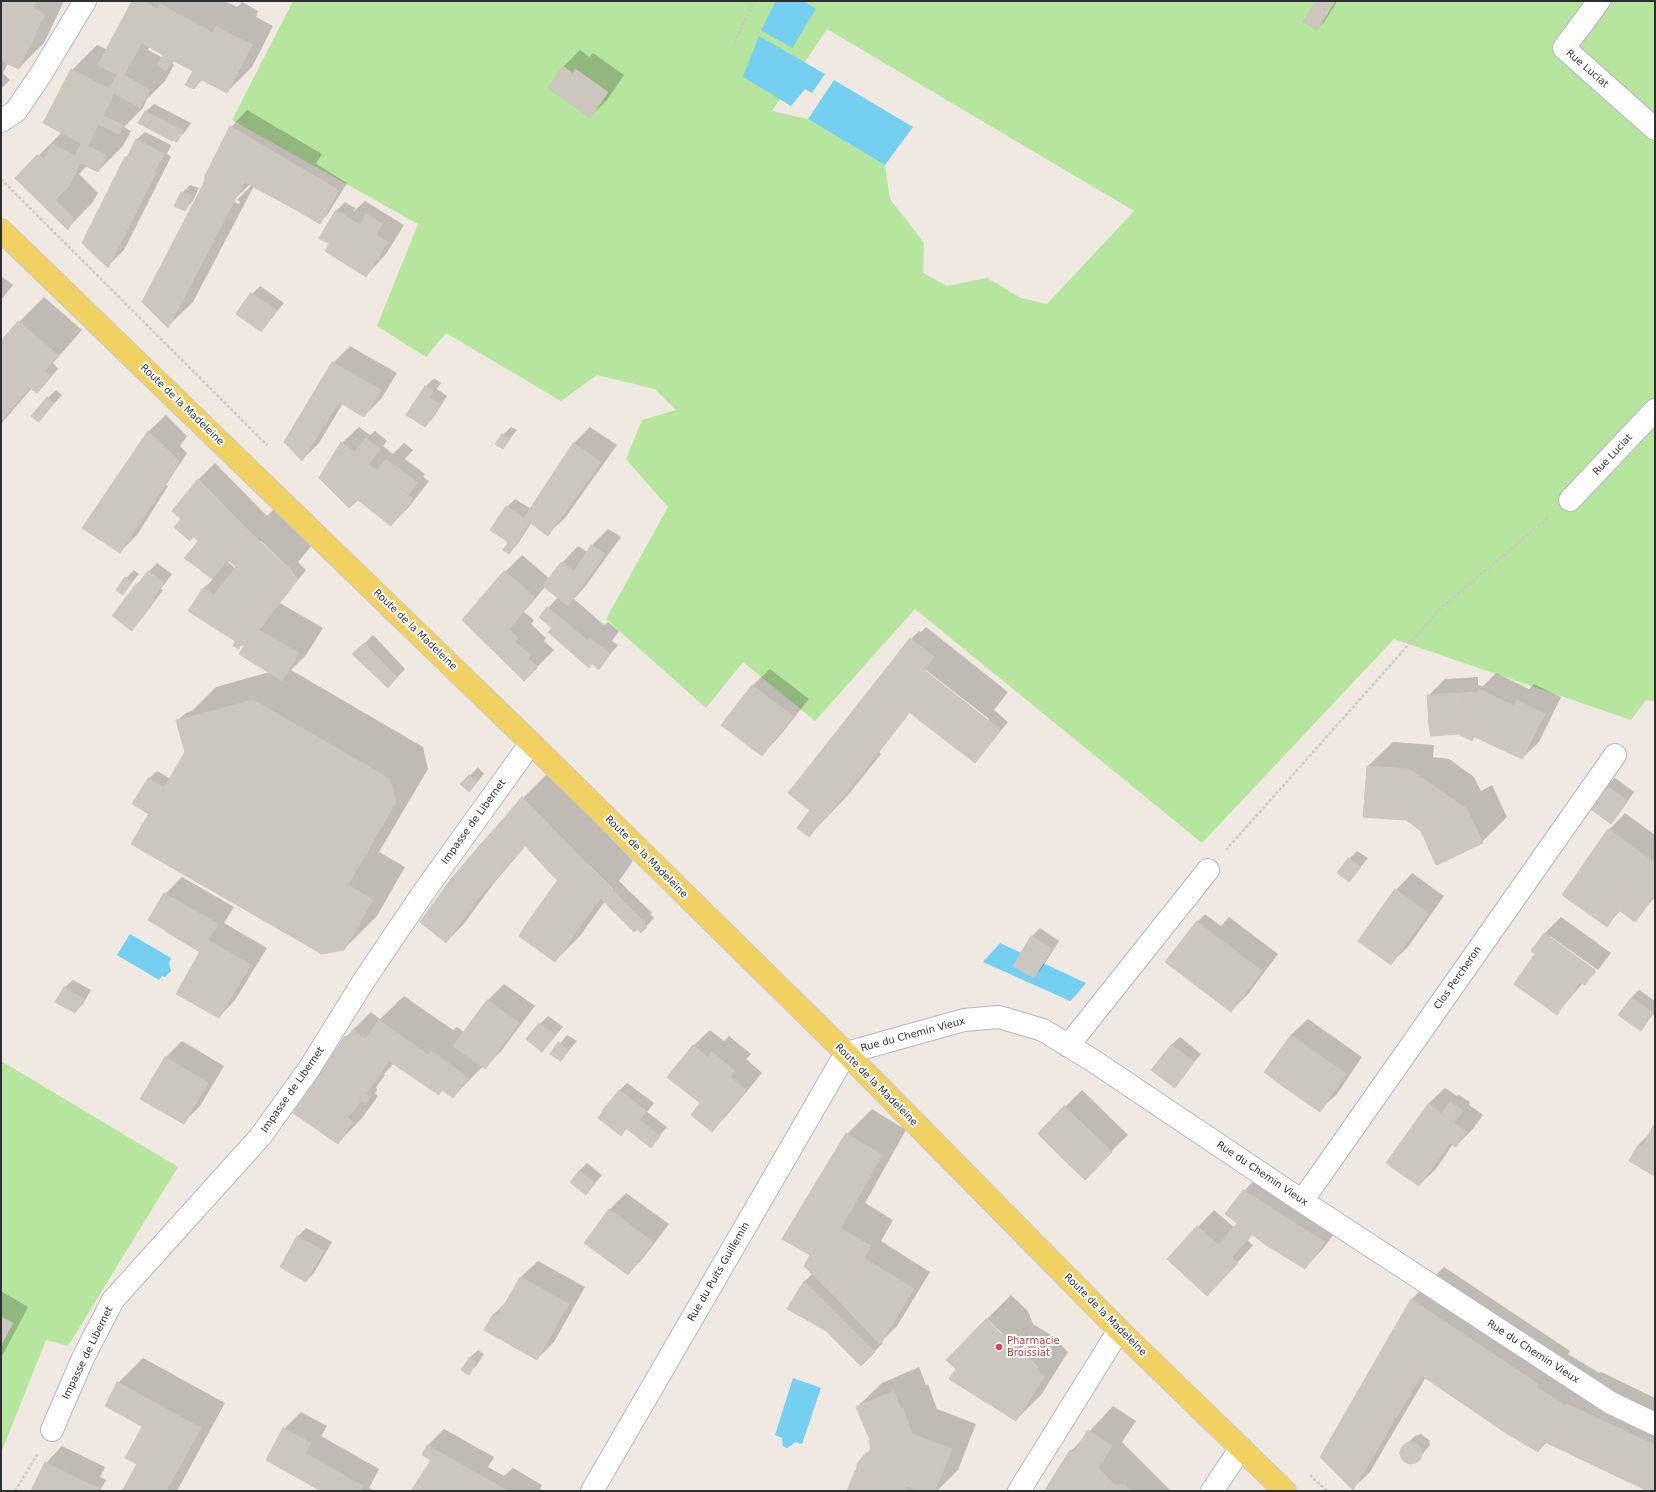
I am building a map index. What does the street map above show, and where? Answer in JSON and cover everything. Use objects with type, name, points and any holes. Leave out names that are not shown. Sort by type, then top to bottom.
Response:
[{"type":"main road","name":"Route de la Madeleine","points":[[1,230],[531,743],[846,1054],[1119,1330],[1285,1491]]},
{"type":"street","points":[[1,121],[16,111],[41,74],[85,1]]},
{"type":"street","name":"Rue Luciat","points":[[1600,1],[1564,48],[1655,128]]},
{"type":"street","name":"Rue Luciat","points":[[1570,500],[1655,410]]},
{"type":"street","name":"Impasse de Libernet","points":[[52,1430],[83,1358],[114,1300],[260,1137],[309,1069],[363,982],[423,893],[531,743]]},
{"type":"street","name":"Clos Percheron","points":[[1302,1201],[1615,755]]},
{"type":"street","points":[[1068,1046],[1208,870]]},
{"type":"street","name":"Rue du Chemin Vieux","points":[[846,1054],[964,1020],[999,1018],[1043,1030],[1611,1403],[1655,1424]]},
{"type":"street","name":"Rue du Puits Guillemin","points":[[592,1491],[846,1054]]},
{"type":"street","points":[[1019,1491],[1119,1330]]},
{"type":"street","points":[[1212,1491],[1241,1448]]},
{"type":"path","points":[[734,42],[755,1]]},
{"type":"path","points":[[1208,870],[1442,606],[1570,500]]},
{"type":"path","points":[[15,1491],[52,1430]]},
{"type":"green space","points":[[293,1],[1655,1],[1655,701],[1646,700],[1631,720],[1394,639],[1202,843],[915,609],[815,721],[743,662],[706,708],[606,619],[668,507],[626,459],[642,420],[676,410],[655,389],[597,375],[561,401],[446,333],[426,357],[377,326],[418,224],[232,120]],"holes":[[[827,29],[1134,211],[1047,304],[1021,298],[987,278],[947,286],[923,273],[924,243],[890,199],[885,165],[808,119],[772,111]]]},
{"type":"green space","points":[[1,1061],[178,1167],[68,1346],[46,1340],[1,1453]]},
{"type":"water","points":[[776,1],[804,1],[816,9],[792,48],[761,30]]},
{"type":"water","points":[[759,36],[825,74],[812,93],[805,89],[791,106],[743,77]]},
{"type":"water","points":[[834,80],[913,127],[885,165],[808,119]]},
{"type":"water","points":[[130,934],[171,958],[169,963],[171,971],[165,977],[162,976],[159,980],[117,955]]},
{"type":"water","points":[[1000,943],[1086,983],[1070,1001],[983,962]]},
{"type":"water","points":[[793,1378],[821,1388],[802,1444],[795,1442],[787,1448],[783,1446],[782,1438],[775,1435]]},
{"type":"building","points":[[2,1],[36,1],[33,8],[45,14],[19,69],[1,61]]},
{"type":"building","points":[[132,1],[143,1],[157,9],[160,4],[213,33],[216,26],[234,36],[231,42],[249,51],[227,93],[200,79],[194,89],[185,85],[193,71],[172,60],[166,71],[157,65],[163,55],[142,43],[124,75],[150,90],[140,108],[114,93],[103,116],[123,125],[119,134],[98,124],[88,146],[107,156],[98,172],[80,163],[69,186],[55,200],[74,218],[68,230],[15,178],[37,155],[44,159],[52,144],[75,156],[81,143],[43,123],[71,69],[109,89],[117,75],[98,65]]},
{"type":"building","points":[[1316,1],[1335,1],[1317,30],[1303,22]]},
{"type":"building","points":[[234,36],[253,45],[249,51],[231,42]]},
{"type":"building","points":[[563,66],[573,74],[575,69],[608,92],[590,118],[548,88]]},
{"type":"building","points":[[145,111],[183,131],[177,142],[143,123],[142,125],[138,123]]},
{"type":"building","points":[[143,123],[173,139],[172,141],[142,125]]},
{"type":"building","points":[[230,126],[306,171],[287,205],[245,182],[235,200],[204,183],[205,176]]},
{"type":"building","points":[[136,139],[164,154],[154,172],[127,158]]},
{"type":"building","points":[[125,157],[156,173],[108,268],[82,243]]},
{"type":"building","points":[[306,171],[319,178],[300,212],[287,205]]},
{"type":"building","points":[[319,178],[322,180],[303,214],[300,212]]},
{"type":"building","points":[[322,180],[339,191],[320,224],[303,214]]},
{"type":"building","points":[[204,183],[235,200],[168,328],[142,302]]},
{"type":"building","points":[[181,192],[192,196],[185,211],[174,206]]},
{"type":"building","points":[[336,210],[347,217],[330,244],[319,238]]},
{"type":"building","points":[[366,214],[382,224],[376,235],[360,224]]},
{"type":"building","points":[[347,217],[388,242],[369,272],[328,246]]},
{"type":"building","points":[[328,246],[369,272],[366,277],[325,251]]},
{"type":"building","points":[[251,293],[277,311],[270,320],[244,302]]},
{"type":"building","points":[[244,302],[270,320],[261,332],[236,314]]},
{"type":"building","points":[[18,321],[58,355],[1,421],[1,341]]},
{"type":"building","points":[[332,362],[381,390],[364,417],[339,402],[302,461],[284,442]]},
{"type":"building","points":[[44,371],[51,377],[37,393],[30,388]]},
{"type":"building","points":[[425,386],[433,391],[429,398],[440,404],[425,427],[406,415]]},
{"type":"building","points":[[47,397],[54,403],[39,422],[31,416]]},
{"type":"building","points":[[148,431],[171,453],[142,496],[153,503],[120,553],[82,528]]},
{"type":"building","points":[[502,434],[510,439],[503,449],[495,444]]},
{"type":"building","points":[[366,438],[380,449],[372,460],[357,449]]},
{"type":"building","points":[[341,442],[377,471],[386,459],[397,467],[388,478],[413,499],[391,526],[358,500],[349,508],[319,478]]},
{"type":"building","points":[[573,443],[601,462],[548,536],[524,518]]},
{"type":"building","points":[[357,449],[372,460],[369,464],[354,452]]},
{"type":"building","points":[[171,453],[180,462],[153,503],[142,496]]},
{"type":"building","points":[[397,467],[418,483],[409,494],[388,478]]},
{"type":"building","points":[[198,479],[250,532],[212,579],[198,568],[205,559],[192,549],[198,541],[194,537],[197,533],[172,511]]},
{"type":"building","points":[[506,506],[524,518],[508,542],[490,530]]},
{"type":"building","points":[[524,518],[530,522],[509,554],[503,550]]},
{"type":"building","points":[[181,519],[197,533],[190,541],[174,527]]},
{"type":"building","points":[[250,532],[289,569],[248,622],[299,653],[282,681],[239,654],[244,646],[241,644],[239,649],[233,646],[235,641],[188,611],[203,588],[214,595],[236,567],[228,560]]},
{"type":"building","points":[[591,545],[605,554],[568,606],[543,586],[561,562],[574,571]]},
{"type":"building","points":[[192,549],[205,559],[198,568],[184,558]]},
{"type":"building","points":[[289,569],[298,579],[259,630],[248,622]]},
{"type":"building","points":[[148,571],[164,583],[154,597],[137,585]]},
{"type":"building","points":[[504,571],[535,597],[511,627],[479,600]]},
{"type":"building","points":[[125,577],[132,582],[123,595],[116,590]]},
{"type":"building","points":[[136,584],[155,599],[132,631],[112,616]]},
{"type":"building","points":[[479,600],[511,627],[508,629],[518,638],[515,642],[531,655],[528,659],[538,667],[524,681],[462,620]]},
{"type":"building","points":[[547,607],[588,641],[590,638],[603,648],[589,668],[548,632],[552,628],[539,617]]},
{"type":"building","points":[[910,638],[934,657],[924,670],[900,651]]},
{"type":"building","points":[[364,643],[397,677],[388,688],[352,654]]},
{"type":"building","points":[[603,648],[610,654],[599,670],[592,664]]},
{"type":"building","points":[[900,651],[984,717],[966,741],[974,748],[966,756],[901,706],[848,773],[857,780],[823,821],[788,793]]},
{"type":"building","points":[[752,685],[793,716],[762,756],[721,725]]},
{"type":"building","points":[[1479,689],[1514,706],[1517,700],[1545,714],[1522,759],[1473,736],[1476,731],[1464,725],[1462,730],[1450,724],[1429,726],[1427,695],[1462,693],[1462,704],[1470,707]]},
{"type":"building","points":[[1471,692],[1476,694],[1470,707],[1462,704],[1462,693]]},
{"type":"building","points":[[253,700],[390,779],[396,802],[348,885],[373,900],[344,950],[322,954],[131,844],[185,752],[182,742],[189,741],[183,719]]},
{"type":"building","points":[[901,706],[909,713],[857,780],[848,773]]},
{"type":"building","points":[[984,717],[1001,730],[975,763],[966,756],[974,748],[966,741]]},
{"type":"building","points":[[183,719],[189,741],[182,742],[176,720]]},
{"type":"building","points":[[1450,724],[1462,730],[1464,725],[1476,731],[1472,741],[1458,734],[1431,736],[1429,726]]},
{"type":"building","points":[[1367,766],[1409,769],[1408,782],[1424,784],[1449,801],[1456,815],[1467,809],[1483,843],[1445,861],[1430,827],[1421,831],[1406,820],[1406,811],[1364,807]]},
{"type":"building","points":[[1409,769],[1467,809],[1456,815],[1449,801],[1424,784],[1408,782]]},
{"type":"building","points":[[469,775],[477,782],[469,792],[460,784]]},
{"type":"building","points":[[148,778],[164,788],[149,814],[132,804]]},
{"type":"building","points":[[1606,785],[1627,801],[1611,824],[1589,808]]},
{"type":"building","points":[[522,797],[609,886],[555,962],[519,936],[525,926],[535,933],[567,887],[553,876],[525,846],[499,824]]},
{"type":"building","points":[[1364,807],[1406,811],[1406,820],[1363,817]]},
{"type":"building","points":[[810,810],[823,820],[809,837],[797,828]]},
{"type":"building","points":[[499,824],[525,846],[507,866],[481,844]]},
{"type":"building","points":[[1430,827],[1445,861],[1436,865],[1421,831]]},
{"type":"building","points":[[1608,829],[1655,863],[1655,894],[1645,909],[1617,889],[1596,919],[1562,895]]},
{"type":"building","points":[[481,844],[507,866],[477,900],[451,879]]},
{"type":"building","points":[[1348,858],[1361,867],[1349,882],[1337,873]]},
{"type":"building","points":[[451,879],[477,900],[446,943],[420,922]]},
{"type":"building","points":[[558,880],[567,887],[535,933],[525,926]]},
{"type":"building","points":[[609,886],[619,897],[609,907],[601,898]]},
{"type":"building","points":[[1395,889],[1428,913],[1391,965],[1358,941]]},
{"type":"building","points":[[1617,889],[1645,909],[1635,922],[1619,910],[1607,927],[1596,919]]},
{"type":"building","points":[[164,893],[218,924],[208,940],[172,918],[165,930],[148,920]]},
{"type":"building","points":[[619,897],[644,922],[634,932],[609,907]]},
{"type":"building","points":[[172,918],[207,939],[200,952],[165,931]]},
{"type":"building","points":[[1197,921],[1212,933],[1201,947],[1186,935]]},
{"type":"building","points":[[643,923],[647,927],[641,933],[637,929]]},
{"type":"building","points":[[1212,933],[1262,971],[1231,1012],[1165,962],[1186,935],[1201,947]]},
{"type":"building","points":[[1544,933],[1595,970],[1585,985],[1580,982],[1561,1009],[1518,978],[1535,954],[1531,951]]},
{"type":"building","points":[[1031,936],[1052,949],[1034,978],[1013,966]]},
{"type":"building","points":[[207,939],[251,965],[219,1018],[176,994]]},
{"type":"building","points":[[1518,978],[1561,1009],[1557,1015],[1514,984]]},
{"type":"building","points":[[64,987],[84,999],[75,1013],[55,1002]]},
{"type":"building","points":[[1631,998],[1638,1002],[1625,1020],[1618,1015]]},
{"type":"building","points":[[487,1000],[519,1023],[485,1069],[453,1046]]},
{"type":"building","points":[[1638,1002],[1653,1013],[1641,1031],[1625,1020]]},
{"type":"building","points":[[379,1020],[428,1055],[431,1051],[469,1078],[453,1098],[442,1090],[439,1095],[389,1061],[366,1094],[359,1091],[356,1094],[361,1101],[348,1117],[353,1122],[338,1144],[293,1113],[345,1036],[359,1047]]},
{"type":"building","points":[[539,1023],[555,1036],[542,1052],[526,1039]]},
{"type":"building","points":[[353,1030],[365,1039],[359,1047],[348,1038]]},
{"type":"building","points":[[1291,1035],[1346,1074],[1320,1112],[1281,1085],[1289,1074],[1272,1061]]},
{"type":"building","points":[[558,1042],[569,1050],[561,1061],[550,1054]]},
{"type":"building","points":[[693,1045],[708,1058],[712,1052],[735,1071],[730,1077],[746,1090],[712,1132],[691,1115],[700,1103],[667,1077]]},
{"type":"building","points":[[1171,1045],[1194,1062],[1175,1088],[1151,1070]]},
{"type":"building","points":[[165,1057],[208,1083],[184,1124],[140,1099]]},
{"type":"building","points":[[1272,1061],[1289,1074],[1281,1085],[1264,1072]]},
{"type":"building","points":[[619,1090],[646,1111],[631,1132],[602,1111]]},
{"type":"building","points":[[359,1091],[366,1093],[370,1098],[366,1103],[360,1101],[356,1094]]},
{"type":"building","points":[[1450,1102],[1463,1111],[1454,1123],[1442,1113]]},
{"type":"building","points":[[1428,1104],[1467,1132],[1456,1147],[1450,1143],[1419,1186],[1391,1167],[1400,1152],[1396,1149]]},
{"type":"building","points":[[1064,1106],[1112,1152],[1085,1180],[1061,1157],[1065,1153],[1041,1130]]},
{"type":"building","points":[[603,1111],[626,1129],[621,1136],[598,1118]]},
{"type":"building","points":[[639,1120],[660,1136],[651,1148],[631,1132]]},
{"type":"building","points":[[1655,1123],[1655,1176],[1629,1161],[1638,1145],[1642,1147]]},
{"type":"building","points":[[1041,1130],[1065,1153],[1061,1157],[1038,1134]]},
{"type":"building","points":[[846,1133],[882,1155],[841,1228],[869,1245],[837,1299],[804,1266],[810,1255],[782,1239]]},
{"type":"building","points":[[1396,1149],[1400,1152],[1391,1167],[1386,1163]]},
{"type":"building","points":[[579,1171],[595,1183],[586,1195],[570,1182]]},
{"type":"building","points":[[1243,1190],[1325,1242],[1305,1269],[1266,1245],[1225,1214]]},
{"type":"building","points":[[609,1209],[653,1242],[628,1275],[584,1243]]},
{"type":"building","points":[[1237,1224],[1252,1235],[1232,1257],[1218,1245]]},
{"type":"building","points":[[1197,1226],[1238,1263],[1207,1296],[1167,1259]]},
{"type":"building","points":[[297,1236],[324,1251],[306,1282],[280,1267]]},
{"type":"building","points":[[869,1245],[871,1246],[864,1258],[914,1289],[880,1344],[837,1299]]},
{"type":"building","points":[[520,1277],[569,1304],[537,1360],[484,1330],[493,1314],[498,1316]]},
{"type":"building","points":[[804,1281],[822,1299],[809,1321],[787,1309]]},
{"type":"building","points":[[822,1299],[841,1318],[826,1331],[809,1321]]},
{"type":"building","points":[[1411,1299],[1538,1384],[1536,1387],[1566,1406],[1567,1404],[1655,1445],[1655,1482],[1550,1432],[1538,1452],[1506,1433],[1412,1369],[1344,1481],[1320,1457]]},
{"type":"building","points":[[1,1317],[13,1323],[1,1345]]},
{"type":"building","points":[[841,1318],[875,1352],[861,1366],[826,1331]]},
{"type":"building","points":[[986,1319],[1003,1336],[1008,1349],[1024,1360],[1025,1359],[1044,1377],[1016,1421],[949,1379],[956,1369],[946,1360]]},
{"type":"building","points":[[1003,1333],[1038,1367],[1036,1369],[1025,1359],[1024,1360],[1008,1349],[1002,1335]]},
{"type":"building","points":[[469,1358],[476,1362],[469,1375],[461,1370]]},
{"type":"building","points":[[1412,1369],[1421,1376],[1353,1490],[1344,1481]]},
{"type":"building","points":[[117,1382],[201,1428],[166,1491],[122,1491],[154,1433],[105,1406]]},
{"type":"building","points":[[894,1391],[901,1409],[903,1408],[912,1434],[952,1449],[935,1491],[920,1491],[907,1486],[905,1491],[863,1491],[869,1477],[855,1471],[857,1470],[857,1464],[867,1453],[876,1452],[874,1439],[870,1440],[856,1407]]},
{"type":"building","points":[[142,1427],[154,1433],[137,1464],[125,1458]]},
{"type":"building","points":[[283,1428],[311,1443],[305,1453],[363,1486],[360,1491],[321,1491],[266,1460]]},
{"type":"building","points":[[1088,1430],[1112,1446],[1098,1468],[1121,1491],[1045,1490],[1070,1450],[1074,1452]]},
{"type":"building","points":[[1550,1432],[1655,1482],[1655,1491],[1648,1491],[1545,1442]]},
{"type":"building","points":[[874,1439],[876,1452],[871,1453],[869,1440]]},
{"type":"building","points":[[1411,1442],[1419,1445],[1422,1453],[1419,1461],[1411,1464],[1403,1461],[1400,1453],[1403,1445]]},
{"type":"building","points":[[427,1445],[478,1474],[468,1491],[411,1491],[431,1460],[422,1455]]},
{"type":"building","points":[[45,1462],[89,1484],[85,1491],[31,1491]]},
{"type":"building","points":[[855,1471],[869,1477],[863,1491],[847,1491]]},
{"type":"building","points":[[478,1474],[496,1484],[491,1491],[468,1491]]},
{"type":"building","points":[[89,1484],[99,1488],[97,1491],[85,1491]]},
{"type":"building","points":[[496,1484],[508,1491],[491,1491]]},
{"type":"building","points":[[1116,1485],[1125,1485],[1130,1491],[1121,1491]]},
{"type":"place","name":"Pharmacie Broissiat","points":[[999,1347]]}]
